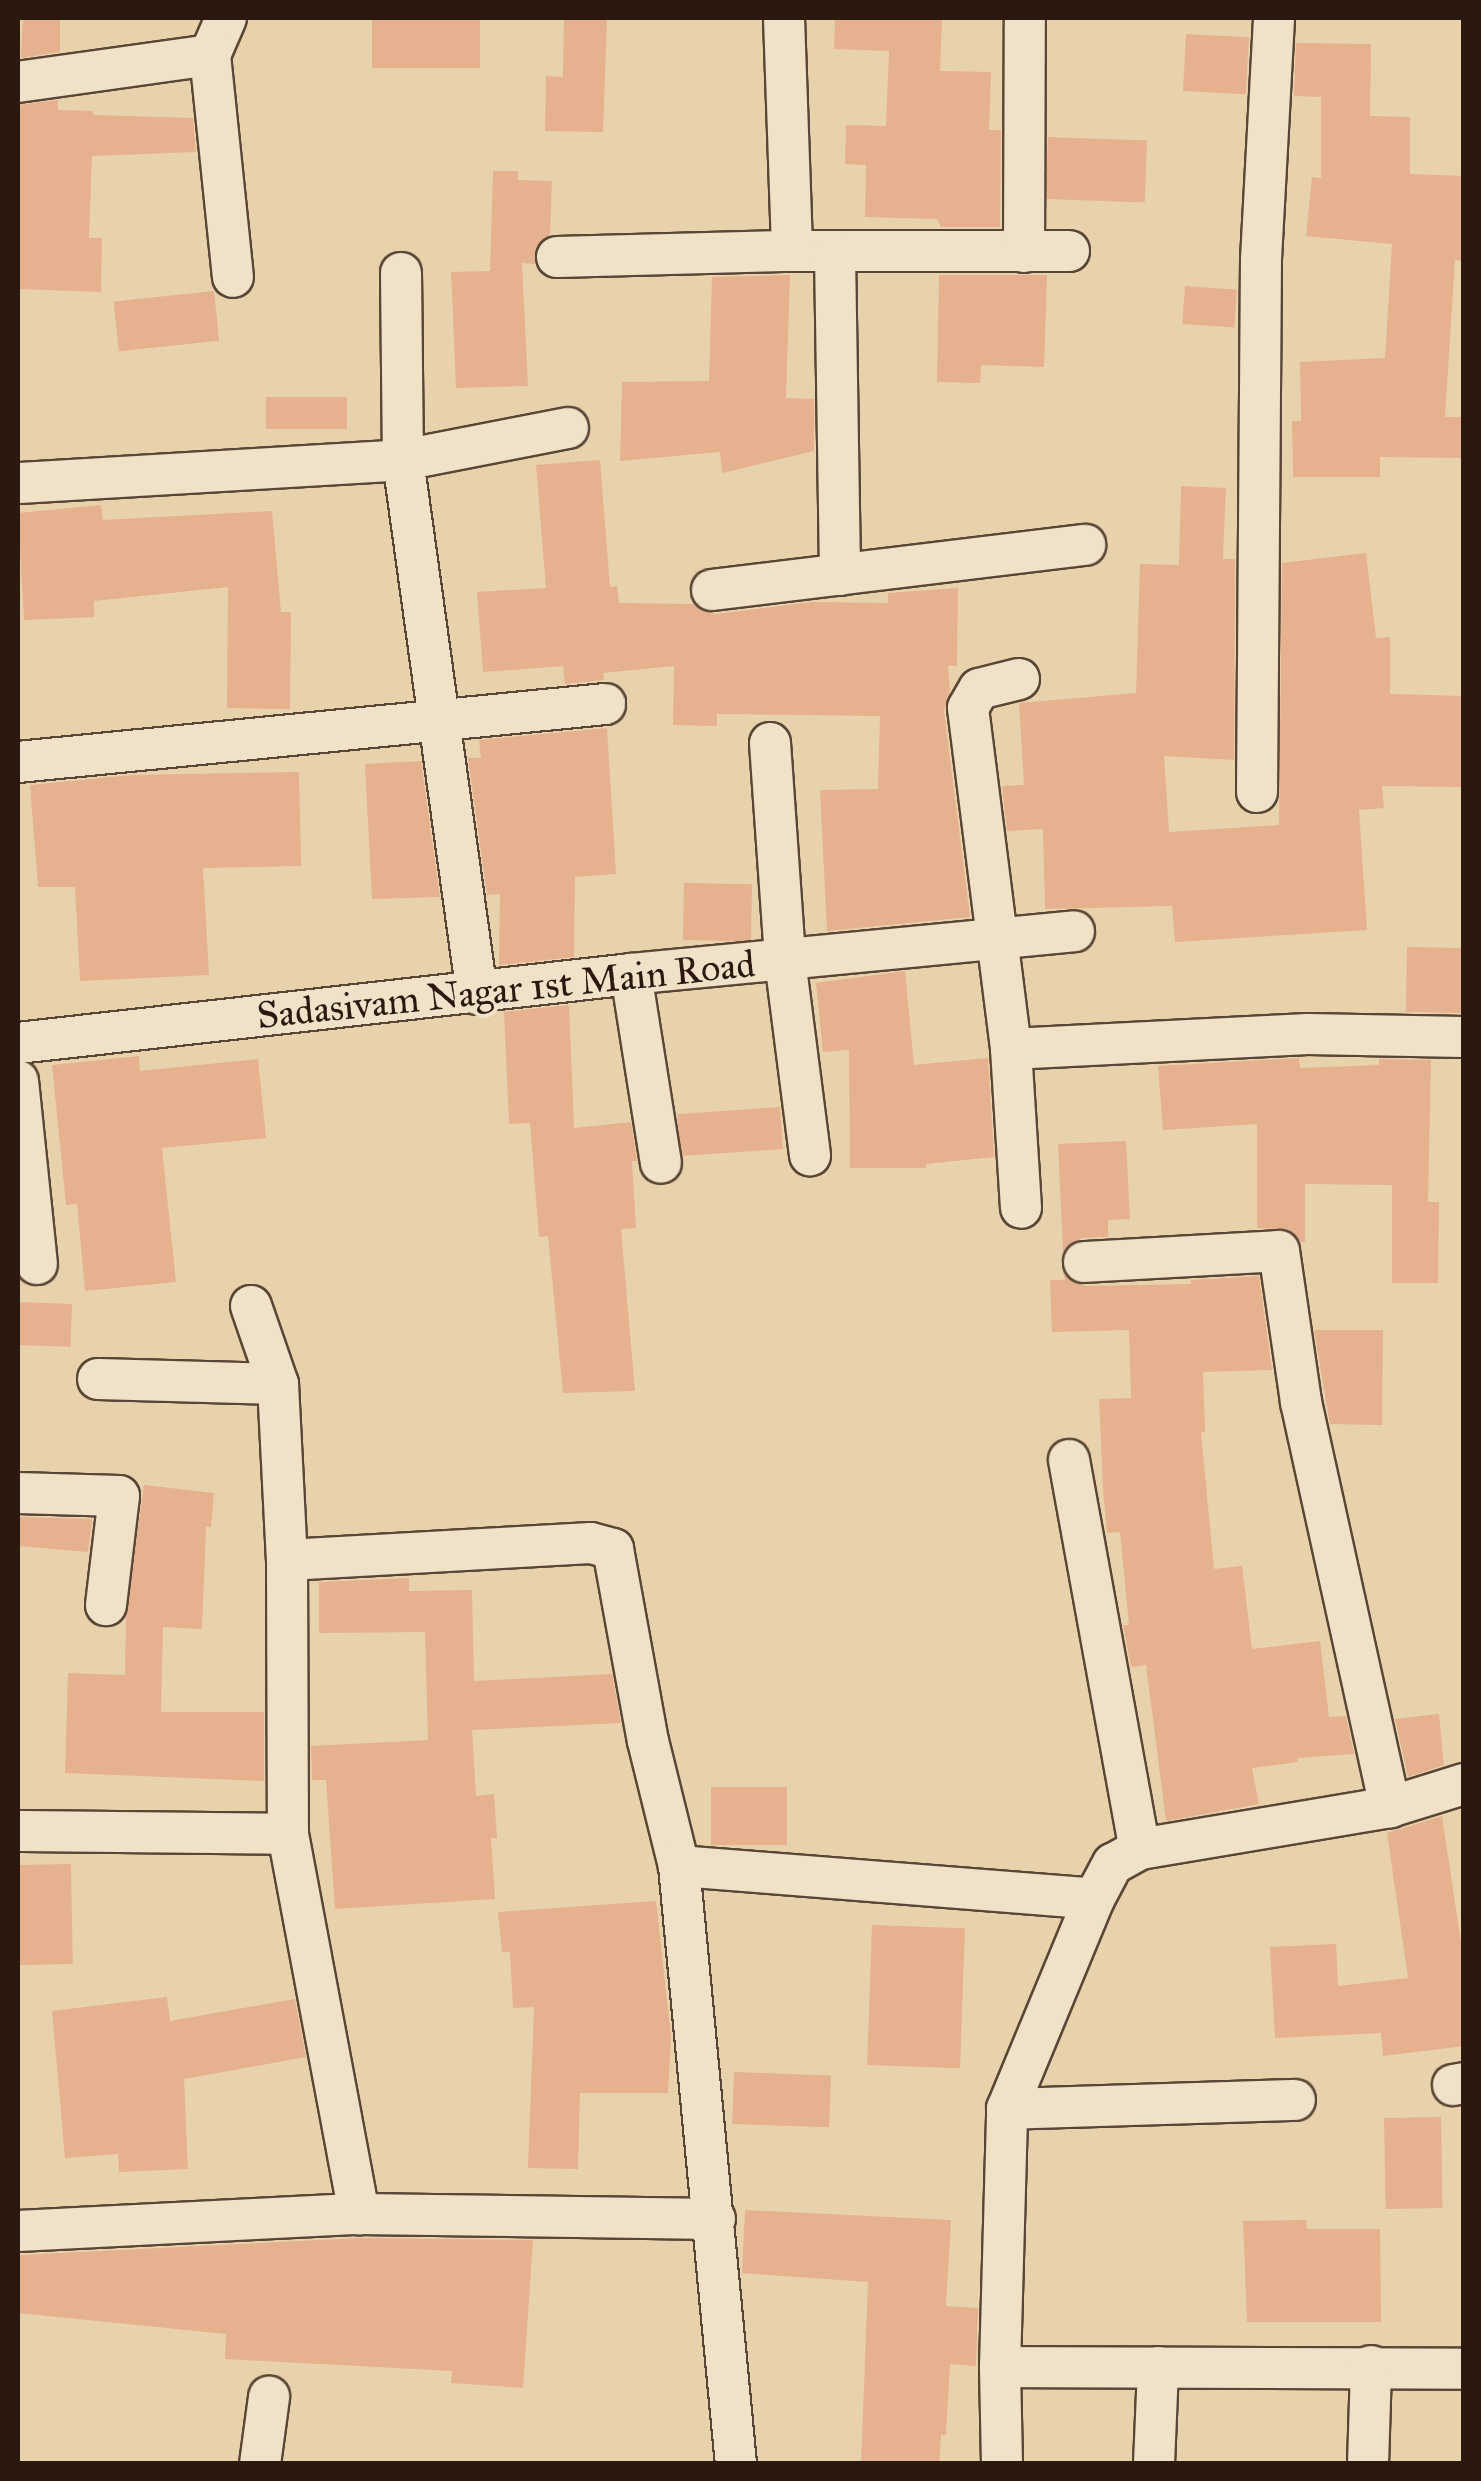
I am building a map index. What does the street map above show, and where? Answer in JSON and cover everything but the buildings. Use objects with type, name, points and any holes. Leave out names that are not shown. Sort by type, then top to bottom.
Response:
[{"type":"street","points":[[226,18],[210,55],[233,277]]},
{"type":"street","points":[[784,18],[792,251]]},
{"type":"street","points":[[1024,252],[1025,18]]},
{"type":"street","points":[[1256,792],[1261,259],[1274,18]]},
{"type":"street","points":[[18,82],[210,55]]},
{"type":"street","points":[[557,257],[792,251],[1069,252]]},
{"type":"street","points":[[835,254],[840,575]]},
{"type":"street","points":[[401,273],[403,460],[477,994]]},
{"type":"street","points":[[18,483],[403,460],[568,428]]},
{"type":"street","points":[[712,590],[1086,545]]},
{"type":"street","points":[[1019,678],[979,689],[968,708],[1010,1049],[1021,1208]]},
{"type":"street","points":[[18,762],[606,704]]},
{"type":"street","points":[[770,743],[785,960],[810,1156]]},
{"type":"street","name":"Sadasivam Nagar 1st Main Road","points":[[18,1043],[632,974],[1074,931]]},
{"type":"street","points":[[632,974],[662,1163]]},
{"type":"street","points":[[1010,1049],[1308,1034],[1464,1037]]},
{"type":"street","points":[[18,1081],[37,1264]]},
{"type":"street","points":[[1084,1262],[1279,1251],[1301,1402],[1390,1807]]},
{"type":"street","points":[[251,1306],[278,1384],[287,1560],[288,1834],[360,2214]]},
{"type":"street","points":[[98,1379],[278,1384]]},
{"type":"street","points":[[1069,1460],[1140,1849]]},
{"type":"street","points":[[18,1493],[119,1496],[106,1605]]},
{"type":"street","points":[[287,1560],[592,1543],[613,1550],[648,1740],[679,1866],[736,2464]]},
{"type":"street","points":[[1002,2464],[1000,2367],[1007,2109],[1094,1899],[1113,1864],[1140,1849],[1390,1807],[1461,1784]]},
{"type":"street","points":[[18,1832],[288,1834]]},
{"type":"street","points":[[679,1866],[1094,1899]]},
{"type":"street","points":[[1007,2109],[1294,2100]]},
{"type":"street","points":[[18,2230],[360,2214],[715,2220]]},
{"type":"street","points":[[1368,2464],[1371,2366]]},
{"type":"street","points":[[1000,2367],[1464,2369]]},
{"type":"street","points":[[1154,2464],[1158,2367]]},
{"type":"street","points":[[260,2464],[269,2398]]}]
